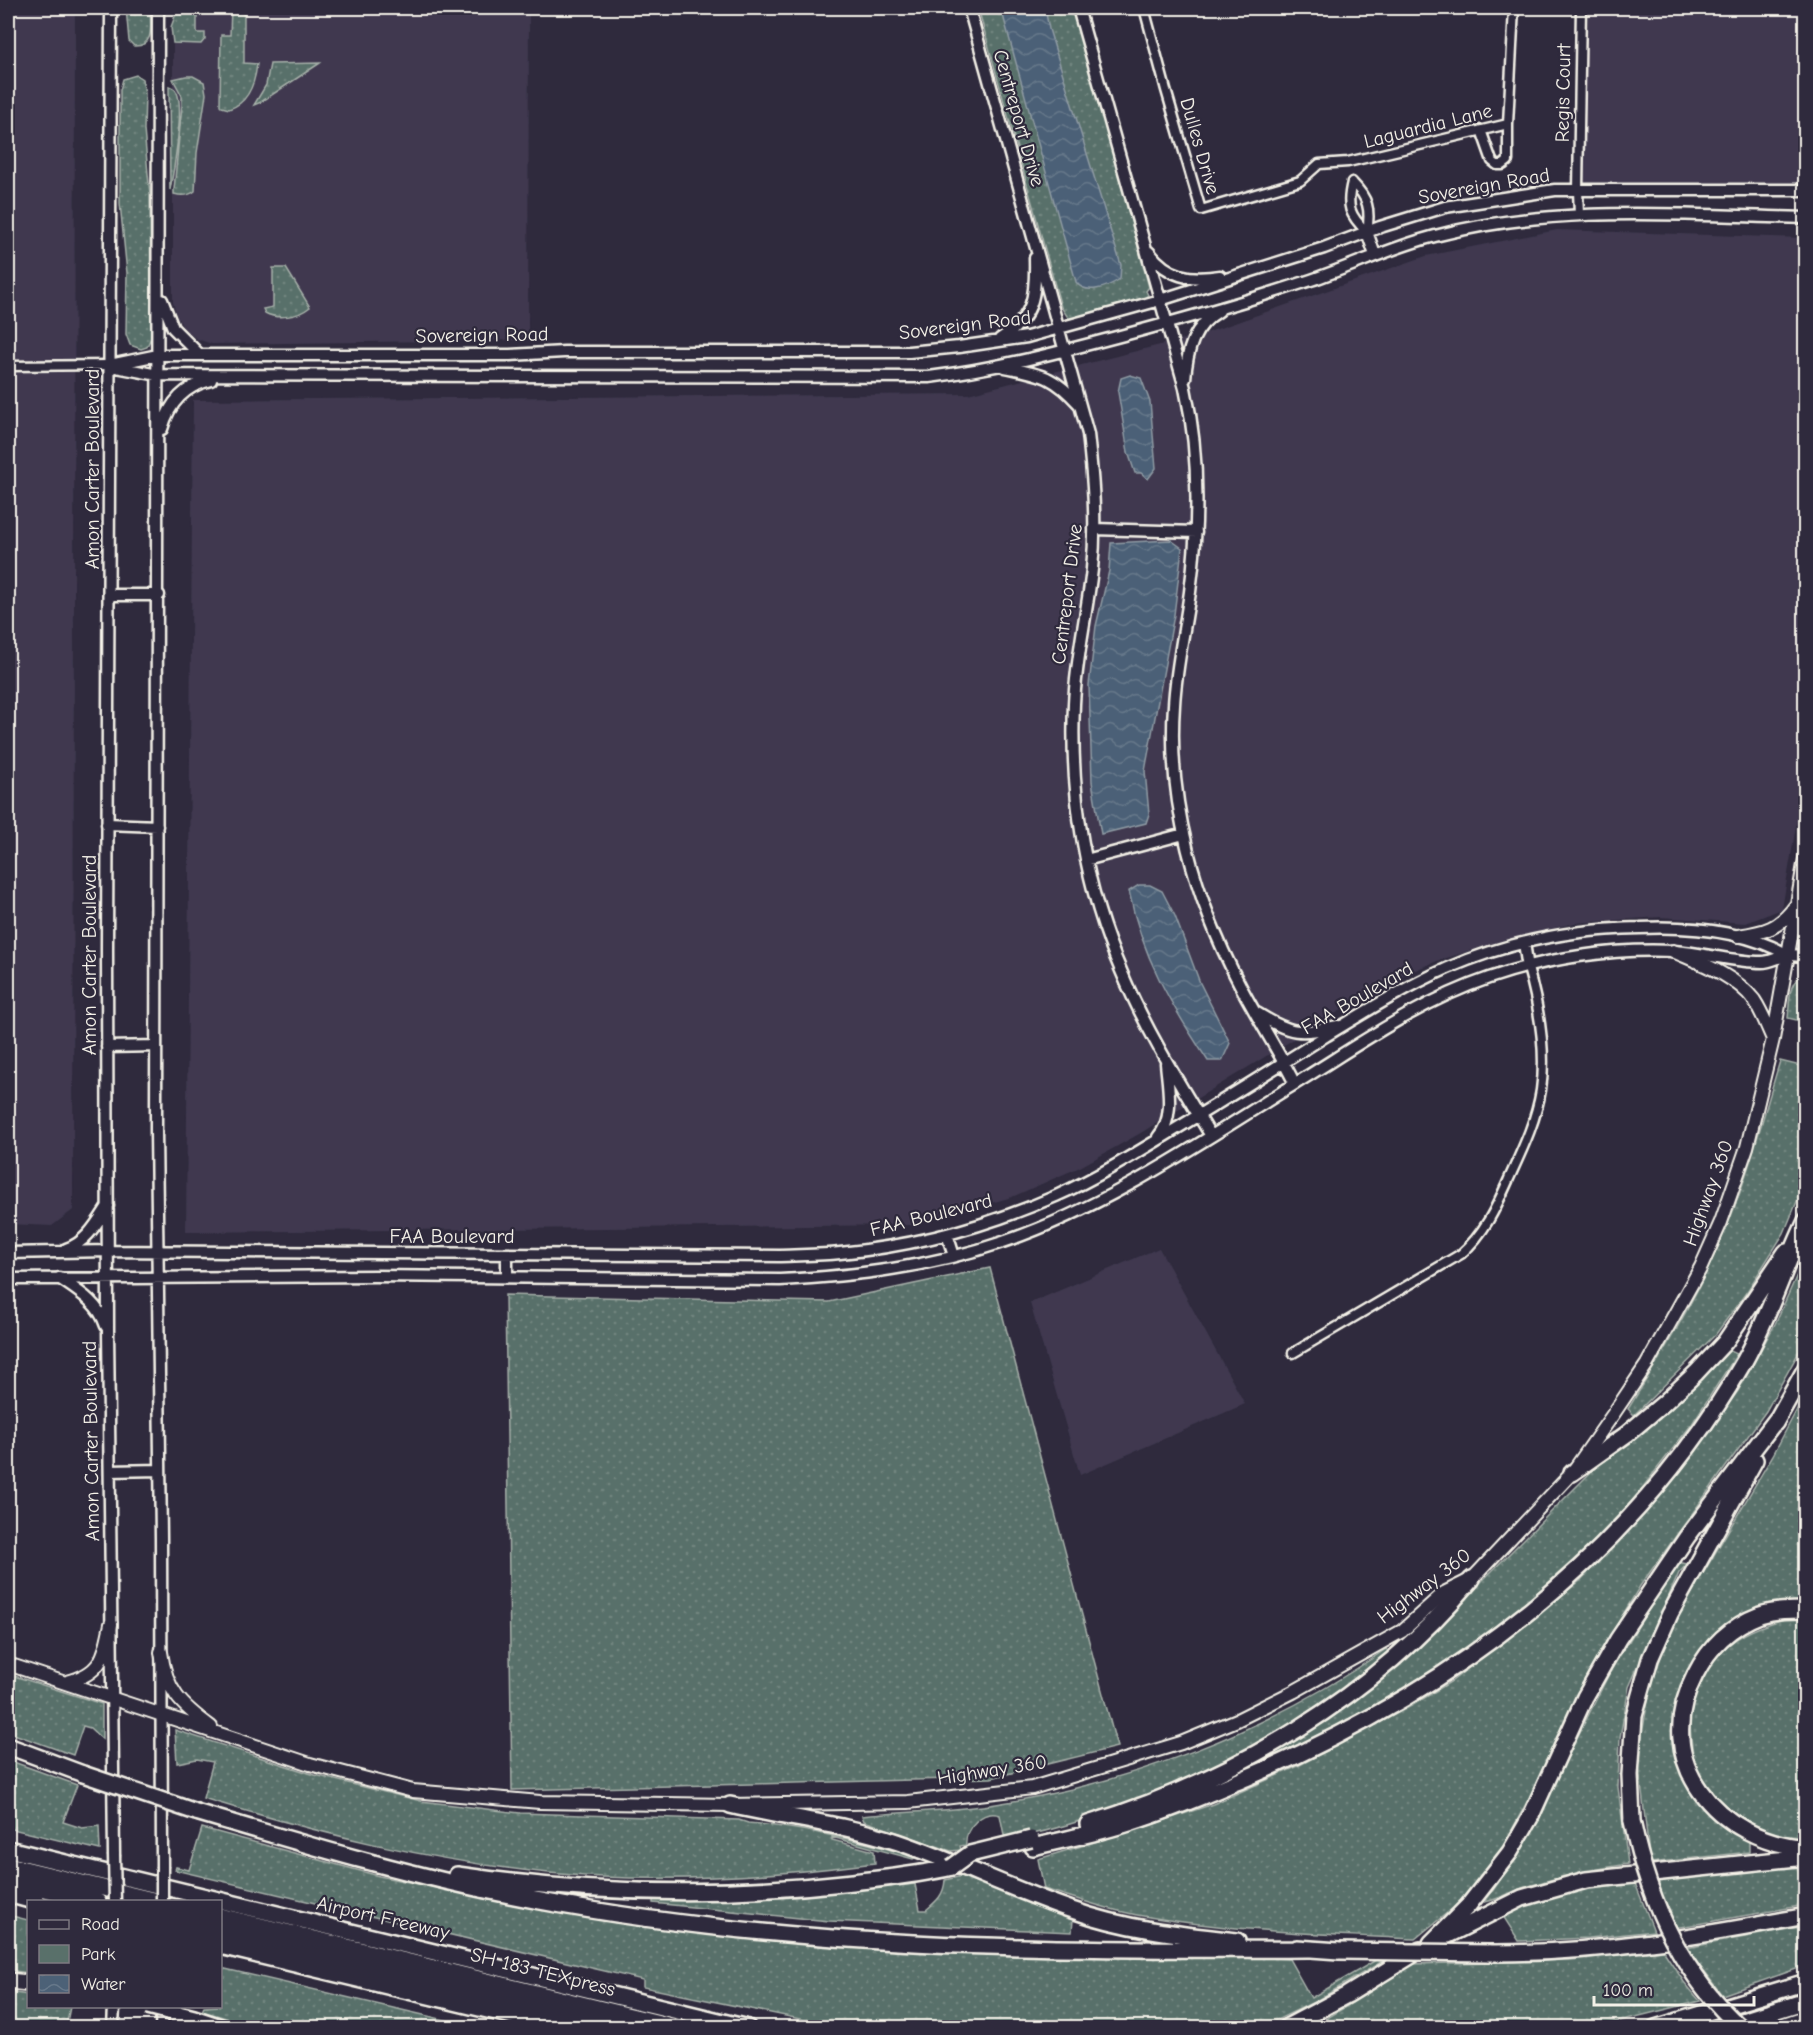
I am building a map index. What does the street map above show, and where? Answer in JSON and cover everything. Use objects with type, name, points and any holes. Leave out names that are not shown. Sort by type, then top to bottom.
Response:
[{"type":"highway","points":[[1572,1473],[1627,1434],[1664,1403],[1725,1342],[1803,1227]]},
{"type":"highway","points":[[1032,1843],[1129,1823],[1193,1801],[1321,1745],[1452,1670],[1546,1599],[1632,1515],[1705,1423],[1767,1320],[1803,1227]]},
{"type":"highway","points":[[1742,2028],[1705,1989],[1682,1957],[1665,1925],[1647,1881],[1632,1821],[1630,1775],[1634,1716],[1650,1659],[1670,1614],[1806,1368]]},
{"type":"highway","points":[[1431,1943],[1468,1906],[1510,1852],[1531,1816],[1585,1697],[1618,1639],[1687,1537],[1779,1416]]},
{"type":"highway","points":[[336,1852],[475,1878],[654,1891],[730,1891],[802,1887],[952,1868],[1105,1819],[1198,1783],[1265,1748],[1323,1714],[1394,1658],[1472,1579]]},
{"type":"highway","points":[[1806,1610],[1787,1610],[1761,1615],[1733,1629],[1721,1638],[1710,1650],[1690,1684],[1681,1722],[1685,1761],[1697,1788],[1707,1802],[1724,1818],[1746,1832],[1767,1841],[1806,1848]]},
{"type":"highway","points":[[8,1746],[196,1812],[336,1852],[474,1888],[601,1912],[779,1933],[931,1943],[1179,1950],[1307,1949]]},
{"type":"highway","points":[[730,1805],[837,1826],[898,1842],[1074,1911],[1126,1925],[1180,1935],[1307,1949],[1538,1953],[1654,1943],[1806,1916]]},
{"type":"highway","name":"Airport Freeway","points":[[8,1849],[219,1900]]},
{"type":"highway","points":[[1285,2028],[1347,1995],[1431,1943],[1522,1898],[1554,1887],[1586,1880],[1806,1857]]},
{"type":"highway","points":[[8,1865],[153,1900]]},
{"type":"highway","points":[[8,1880],[90,1900]]},
{"type":"highway","points":[[8,1894],[30,1900]]},
{"type":"highway","name":"Airport Freeway","points":[[222,1901],[748,2028]]},
{"type":"highway","name":"SH 183 TEXpress","points":[[222,1916],[680,2028]]},
{"type":"highway","name":"SH 183 TEXpress","points":[[222,1931],[622,2028]]},
{"type":"highway","points":[[222,1946],[563,2028]]},
{"type":"highway","points":[[8,1981],[27,1983]]},
{"type":"highway","points":[[1655,2028],[1806,1982]]},
{"type":"highway","points":[[1720,2028],[1806,2001]]},
{"type":"highway","points":[[152,2008],[224,2028]]},
{"type":"highway","points":[[1776,2028],[1806,2018]]},
{"type":"main road","name":"Highway 360","points":[[730,1805],[908,1802],[1032,1788],[1181,1743],[1237,1720],[1303,1687],[1402,1631],[1444,1593],[1472,1579],[1572,1473],[1647,1364],[1701,1267],[1721,1222],[1747,1147],[1773,1039],[1806,853]]},
{"type":"main road","points":[[1738,936],[1764,932],[1774,927],[1788,916],[1797,904]]},
{"type":"main road","points":[[1673,951],[1710,967],[1741,986],[1753,999],[1773,1039]]},
{"type":"main road","points":[[66,1682],[82,1678],[96,1670],[105,1654],[111,1624]]},
{"type":"main road","points":[[161,1652],[167,1679],[176,1695],[186,1708],[222,1734]]},
{"type":"main road","points":[[8,1664],[310,1764],[413,1791],[540,1802],[730,1805]]},
{"type":"street","name":"Amon Carter Boulevard","points":[[111,8],[107,1047],[115,1900]]},
{"type":"street","points":[[158,8],[159,595],[156,1046],[161,1900]]},
{"type":"street","name":"Centreport Drive","points":[[969,8],[1088,434],[1093,471],[1094,529],[1092,569],[1077,663],[1074,714],[1074,774],[1086,860],[1098,907],[1121,972],[1166,1060],[1211,1136]]},
{"type":"street","points":[[1078,8],[1185,388],[1195,446],[1196,532],[1174,705],[1174,763],[1177,801],[1206,909],[1224,952],[1254,1011],[1295,1084]]},
{"type":"street","name":"Dulles Drive","points":[[1144,8],[1202,210],[1300,181],[1319,164],[1348,162]]},
{"type":"street","name":"Laguardia Lane","points":[[1348,162],[1508,124],[1514,8]]},
{"type":"street","name":"Regis Court","points":[[1579,215],[1581,8]]},
{"type":"street","points":[[1481,130],[1492,161],[1497,165],[1503,165],[1508,161],[1508,124]]},
{"type":"street","points":[[1366,232],[1370,215],[1364,194],[1352,182],[1348,200],[1353,219],[1366,232],[1375,255]]},
{"type":"street","name":"Sovereign Road","points":[[8,366],[110,365],[158,355],[909,352],[996,342],[1060,329],[1256,271],[1445,207],[1517,195],[1578,190],[1806,190]]},
{"type":"street","name":"Sovereign Road","points":[[110,365],[158,375],[929,378],[1001,366],[1167,323],[1314,279],[1375,255],[1435,236],[1489,224],[1611,213],[1806,218]]},
{"type":"street","points":[[996,342],[1014,330],[1030,308],[1036,290],[1034,240]]},
{"type":"street","points":[[1145,247],[1156,261],[1183,277],[1198,279],[1256,271]]},
{"type":"street","points":[[158,287],[173,328],[200,355]]},
{"type":"street","points":[[1185,388],[1191,341],[1200,326],[1230,304]]},
{"type":"street","points":[[1001,366],[1054,380],[1065,388],[1082,407]]},
{"type":"street","points":[[158,444],[172,404],[182,393],[197,383],[214,379],[253,376]]},
{"type":"street","points":[[1094,529],[1196,532]]},
{"type":"street","points":[[110,595],[159,595]]},
{"type":"street","points":[[107,824],[158,826]]},
{"type":"street","points":[[1086,860],[1184,834]]},
{"type":"street","name":"FAA Boulevard","points":[[8,1253],[108,1251],[780,1256],[840,1253],[896,1246],[992,1221],[1056,1196],[1115,1166],[1380,1003],[1450,967],[1524,943],[1582,932],[1659,927],[1699,929],[1738,936],[1767,943],[1788,955]]},
{"type":"street","points":[[1293,1353],[1461,1254],[1476,1241],[1482,1232],[1528,1136],[1541,1092],[1543,1059],[1538,1004],[1524,943]]},
{"type":"street","name":"FAA Boulevard","points":[[8,1279],[375,1276],[780,1280],[838,1277],[898,1269],[1003,1242],[1049,1224],[1127,1186],[1385,1028],[1429,1004],[1490,978],[1605,953],[1673,951],[1764,962],[1788,955],[1806,956]]},
{"type":"street","points":[[1254,1011],[1272,1022],[1304,1033],[1344,1025]]},
{"type":"street","points":[[107,1047],[156,1046]]},
{"type":"street","points":[[1153,1143],[1165,1129],[1169,1107],[1166,1060]]},
{"type":"street","points":[[57,1252],[74,1247],[87,1236],[108,1205]]},
{"type":"street","points":[[947,1234],[954,1256]]},
{"type":"street","points":[[507,1254],[507,1277]]},
{"type":"street","points":[[59,1278],[93,1304],[103,1317],[108,1330]]},
{"type":"street","points":[[110,1471],[160,1470]]},
{"type":"street","points":[[113,2028],[114,2008]]},
{"type":"street","points":[[161,2028],[162,2008]]},
{"type":"shaded area","points":[[8,8],[75,8],[73,1210],[52,1226],[8,1224]]},
{"type":"shaded area","points":[[173,8],[529,8],[528,336],[519,340],[212,344],[197,339],[185,330],[177,317],[173,302]]},
{"type":"shaded area","points":[[1588,8],[1805,8],[1805,184],[1583,184]]},
{"type":"shaded area","points":[[1557,230],[1805,238],[1806,767],[1782,909],[1746,923],[1660,917],[1575,923],[1504,940],[1437,961],[1387,982],[1139,1134],[1080,1167],[1012,1197],[914,1225],[186,1232],[193,400],[968,394],[1203,334],[1426,256]]},
{"type":"shaded area","points":[[1159,1248],[1245,1404],[1080,1475],[1030,1303]]},
{"type":"green space","points":[[126,8],[150,8],[151,27],[146,43],[134,46],[129,41]]},
{"type":"green space","points":[[178,8],[197,8],[197,33],[205,33],[205,39],[201,44],[173,43],[171,27]]},
{"type":"green space","points":[[231,8],[244,8],[244,63],[257,64],[246,97],[229,109],[220,105],[221,35],[230,35]]},
{"type":"green space","points":[[978,8],[1073,8],[1149,287],[1146,291],[1148,295],[1143,299],[1069,319],[1061,307]]},
{"type":"green space","points":[[320,63],[254,105],[266,85],[270,64]]},
{"type":"green space","points":[[136,75],[142,79],[145,93],[144,130],[150,195],[151,337],[147,347],[141,349],[130,345],[126,334],[127,273],[120,203],[120,90],[123,79]]},
{"type":"green space","points":[[193,76],[204,82],[206,94],[197,153],[195,191],[182,195],[174,194],[182,96],[173,79]]},
{"type":"green space","points":[[169,86],[178,94],[179,104],[177,142],[170,190]]},
{"type":"green space","points":[[273,268],[286,268],[310,307],[288,316],[265,313],[263,309],[273,307]]},
{"type":"green space","points":[[1805,974],[1805,1022],[1788,1018],[1792,987],[1799,977]]},
{"type":"green space","points":[[1780,1061],[1805,1067],[1805,1182],[1784,1233],[1748,1290],[1716,1334],[1634,1415],[1628,1409],[1687,1310],[1724,1233],[1748,1170]]},
{"type":"green space","points":[[1805,1257],[1805,1341],[1766,1411],[1640,1586],[1588,1673],[1529,1798],[1500,1852],[1453,1908],[1415,1939],[1206,1925],[1113,1910],[1044,1889],[1038,1859],[1213,1804],[1296,1767],[1413,1705],[1452,1681],[1580,1581],[1660,1496],[1738,1391],[1775,1324]]},
{"type":"green space","points":[[990,1268],[1117,1747],[991,1778],[512,1790],[505,1295],[829,1302]]},
{"type":"green space","points":[[1726,1349],[1737,1354],[1692,1424],[1632,1501],[1589,1546],[1510,1617],[1442,1665],[1352,1718],[1271,1760],[1267,1755],[1316,1727],[1383,1675],[1475,1588],[1595,1468]]},
{"type":"green space","points":[[1805,1394],[1805,1603],[1751,1612],[1722,1628],[1704,1647],[1690,1668],[1680,1689],[1674,1712],[1677,1757],[1685,1779],[1698,1800],[1717,1822],[1730,1831],[1749,1839],[1749,1852],[1650,1863],[1638,1757],[1649,1694],[1669,1631],[1773,1455]]},
{"type":"green space","points":[[1678,1562],[1687,1564],[1679,1573],[1629,1687],[1620,1737],[1618,1787],[1628,1864],[1551,1880],[1485,1902],[1522,1848],[1611,1670]]},
{"type":"green space","points":[[1788,1618],[1805,1619],[1805,1837],[1762,1831],[1742,1821],[1720,1804],[1699,1777],[1691,1733],[1690,1715],[1693,1702],[1702,1679],[1715,1659],[1727,1646],[1743,1635]]},
{"type":"green space","points":[[1386,1649],[1389,1652],[1337,1695],[1252,1748],[1161,1791],[1084,1820],[1005,1840],[1000,1815],[987,1815],[971,1826],[966,1845],[960,1846],[961,1850],[951,1851],[864,1821],[862,1816],[990,1805],[1042,1796],[1146,1768],[1246,1729],[1294,1705]]},
{"type":"green space","points":[[8,1674],[102,1704],[102,1739],[90,1728],[83,1726],[73,1755],[8,1732]]},
{"type":"green space","points":[[175,1730],[315,1775],[421,1801],[520,1813],[739,1820],[833,1835],[916,1857],[913,1859],[832,1837],[832,1840],[874,1851],[875,1863],[753,1875],[630,1878],[549,1873],[461,1861],[331,1834],[203,1798],[213,1762],[197,1759],[177,1763]]},
{"type":"green space","points":[[8,1760],[77,1785],[63,1822],[82,1828],[99,1826],[100,1850],[8,1828]]},
{"type":"green space","points":[[202,1828],[379,1876],[540,1909],[655,1926],[1289,1959],[1311,1998],[1376,1960],[1383,1961],[1316,2001],[1262,2027],[839,2027],[643,1987],[643,1980],[175,1870],[176,1867],[189,1870]]},
{"type":"green space","points":[[1805,1863],[1805,1905],[1674,1928],[1654,1877]]},
{"type":"green space","points":[[962,1876],[1073,1920],[1072,1932],[829,1921],[653,1903],[653,1900],[782,1898],[915,1884],[920,1910],[926,1910],[939,1897],[945,1880]]},
{"type":"green space","points":[[1633,1878],[1654,1931],[1589,1938],[1519,1941],[1503,1916],[1505,1910],[1568,1888]]},
{"type":"green space","points":[[8,1915],[27,1920],[27,1973],[8,1970]]},
{"type":"green space","points":[[1805,1926],[1805,1966],[1722,1995],[1686,1948]]},
{"type":"green space","points":[[1663,1950],[1700,2001],[1595,2027],[1311,2028],[1411,1964],[1571,1960]]},
{"type":"green space","points":[[222,1968],[475,2027],[257,2027],[202,2011],[204,2008],[222,2008]]},
{"type":"green space","points":[[8,1992],[27,1995],[27,2008],[70,2008],[66,2027],[8,2027]]},
{"type":"water","points":[[1001,8],[1045,8],[1049,29],[1121,265],[1120,279],[1109,285],[1097,289],[1085,289],[1076,282]]},
{"type":"water","points":[[1130,375],[1141,378],[1150,402],[1156,468],[1148,479],[1141,473],[1135,473],[1128,452],[1118,392],[1121,378]]},
{"type":"water","points":[[1171,540],[1182,548],[1174,615],[1145,771],[1149,814],[1146,823],[1101,834],[1092,782],[1089,685],[1096,626],[1109,571],[1111,543]]},
{"type":"water","points":[[1139,885],[1150,885],[1162,891],[1175,916],[1200,983],[1230,1043],[1222,1061],[1208,1061],[1170,1000],[1150,959],[1129,891]]}]
